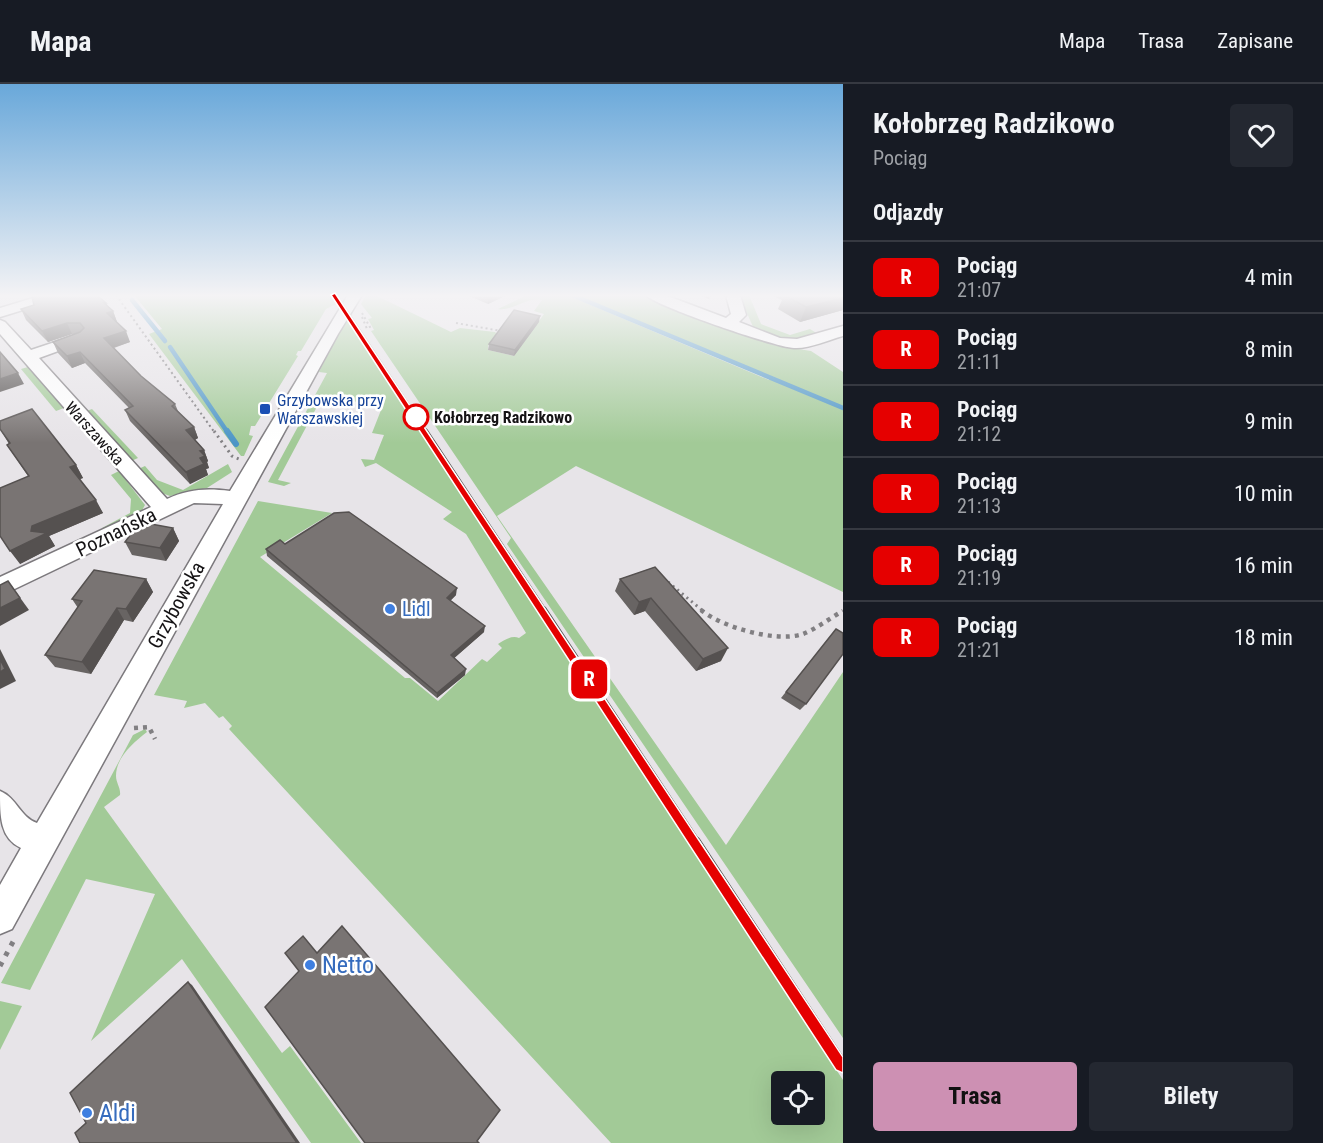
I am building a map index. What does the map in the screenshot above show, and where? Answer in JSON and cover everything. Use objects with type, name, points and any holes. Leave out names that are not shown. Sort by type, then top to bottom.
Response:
[{"type":"street","name":"Warszawska","points":[[16,344],[164,509]]},
{"type":"street","points":[[27,357],[63,344]]},
{"type":"street","name":"Grzybowska","points":[[0,917],[325,344]]},
{"type":"street","name":"Poznańska","points":[[0,587],[164,509],[198,496],[236,499]]},
{"type":"street","points":[[0,806],[18,832],[43,840]]},
{"type":"path","points":[[152,344],[232,456]]},
{"type":"path","points":[[664,579],[709,616],[752,632],[784,637],[803,634],[843,610]]},
{"type":"path","points":[[126,733],[145,726],[155,739]]},
{"type":"green space","points":[[157,344],[305,344],[301,351],[298,351],[296,355],[298,356],[255,426],[251,426],[249,435],[253,436],[244,456],[241,456]]},
{"type":"green space","points":[[333,344],[363,344],[843,1080],[843,1143],[611,1143],[229,729],[232,726],[223,716],[219,718],[205,703],[184,708],[187,701],[154,695],[258,501],[332,513],[260,557],[405,678],[410,678],[438,701],[482,659],[487,662],[502,648],[498,644],[511,638],[519,638],[526,633],[466,534],[443,519],[452,512],[376,463],[365,467],[361,459],[374,460],[384,435],[372,433],[383,405],[351,401],[352,398],[344,397],[340,404],[320,401],[278,480],[291,483],[284,486],[268,482],[327,373],[319,372]]},
{"type":"green space","points":[[380,344],[489,344],[488,350],[514,356],[522,344],[684,344],[769,380],[770,376],[694,344],[772,344],[811,351],[843,372],[843,592],[576,466],[497,516],[726,845],[843,672],[843,1038],[507,544],[511,538]]},
{"type":"green space","points":[[28,367],[64,408],[56,411],[21,369]]},
{"type":"green space","points":[[92,409],[138,458],[129,462],[84,412]]},
{"type":"green space","points":[[228,464],[232,472],[207,488],[170,496],[156,491],[136,470],[145,466],[157,480],[183,490]]},
{"type":"green space","points":[[119,471],[145,505],[140,514],[105,531],[102,528],[130,513],[131,499],[111,475]]},
{"type":"green space","points":[[145,729],[147,732],[131,745],[119,763],[116,776],[120,795],[104,807],[282,1053],[290,1046],[361,1143],[311,1143],[182,959],[91,1041],[155,894],[86,879],[30,990],[1,983],[133,735]]},
{"type":"green space","points":[[0,1001],[22,1006],[0,1050]]},
{"type":"building","points":[[55,344],[110,344],[141,376],[175,404],[172,406],[194,427],[186,430],[204,450],[200,451],[205,456],[200,458],[204,464],[186,472],[125,410],[133,406],[80,352],[67,356]]},
{"type":"building","points":[[491,344],[519,344],[515,350]]},
{"type":"building","points":[[0,352],[18,373],[0,379]]},
{"type":"building","points":[[32,409],[76,465],[70,467],[96,500],[32,526],[31,531],[47,533],[10,551],[0,536],[0,488],[29,476],[7,445],[10,443],[0,429],[0,421]]},
{"type":"building","name":"Lidl","points":[[349,512],[457,588],[447,598],[485,626],[451,655],[466,669],[437,693],[266,549],[280,540],[285,544],[334,513]]},
{"type":"building","points":[[140,522],[173,528],[160,548],[125,542]]},
{"type":"building","points":[[655,567],[728,648],[703,659],[651,598],[639,602],[620,579]]},
{"type":"building","points":[[94,570],[146,579],[126,609],[117,608],[82,662],[45,655],[82,601],[72,599]]},
{"type":"building","points":[[8,581],[20,598],[0,608],[0,585]]},
{"type":"building","points":[[836,629],[843,633],[843,654],[806,704],[786,692]]},
{"type":"building","points":[[0,659],[5,669],[0,672]]},
{"type":"building","points":[[342,926],[500,1110],[477,1141],[479,1143],[365,1143],[265,1007],[299,971],[285,953],[303,936],[317,953]]},
{"type":"building","points":[[188,982],[297,1143],[80,1143],[75,1133],[86,1123],[70,1093]]},
{"type":"waterway","points":[[691,344],[843,408]]},
{"type":"waterway","points":[[170,347],[228,433]]},
{"type":"waterway","points":[[227,431],[236,444]]},
{"type":"railway","points":[[368,344],[426,433]]},
{"type":"railway","points":[[425,431],[544,611]]},
{"type":"railway","points":[[543,610],[697,843]]},
{"type":"railway","points":[[696,841],[843,1064]]},
{"type":"train","name":"R","points":[[368,344],[843,1064]]},
{"type":"place","name":"Grzybowska przy Warszawskiej","points":[[265,409]]},
{"type":"place","name":"Kołobrzeg Radzikowo","points":[[416,417]]},
{"type":"place","name":"Lidl","points":[[390,609]]},
{"type":"place","name":"Netto","points":[[310,965]]},
{"type":"place","name":"Aldi","points":[[87,1113]]}]
